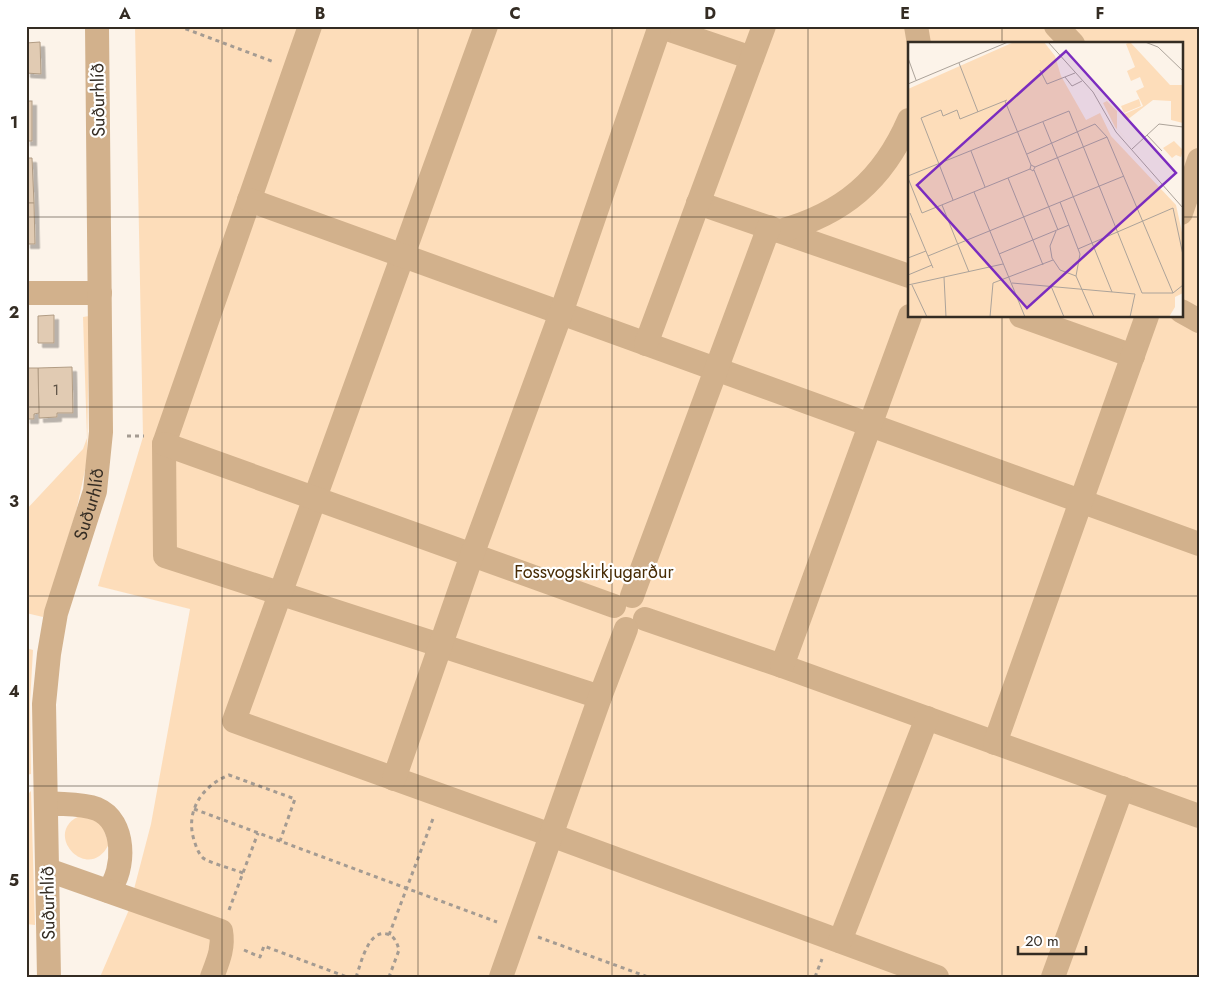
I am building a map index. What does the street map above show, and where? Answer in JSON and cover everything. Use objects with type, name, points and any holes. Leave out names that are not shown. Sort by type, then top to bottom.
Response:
[{"type":"street","name":"Suðurhlíð","points":[[49,977],[44,704],[49,654],[56,613],[95,491],[101,432],[97,26]]},
{"type":"street","points":[[310,26],[164,444],[165,556],[600,697]]},
{"type":"street","points":[[486,26],[234,721],[937,977]]},
{"type":"street","points":[[646,344],[764,26]]},
{"type":"street","points":[[916,26],[919,42]]},
{"type":"street","points":[[1056,26],[1071,42]]},
{"type":"street","points":[[394,779],[472,555],[560,313],[659,27],[752,58]]},
{"type":"street","points":[[774,229],[817,219],[846,202],[866,185],[892,154],[908,122]]},
{"type":"street","points":[[1186,209],[1191,164]]},
{"type":"street","points":[[249,200],[1199,544]]},
{"type":"street","points":[[698,203],[908,276]]},
{"type":"street","points":[[623,601],[774,229]]},
{"type":"street","points":[[26,293],[100,293]]},
{"type":"street","points":[[1182,312],[1199,321]]},
{"type":"street","points":[[782,666],[909,318]]},
{"type":"street","points":[[1027,318],[1133,356]]},
{"type":"street","points":[[995,743],[1146,318]]},
{"type":"street","points":[[164,444],[472,555],[623,601],[640,599],[644,605],[646,612],[636,624],[600,697],[501,977]]},
{"type":"street","points":[[636,624],[782,666],[1122,788],[1197,811]]},
{"type":"street","points":[[840,941],[927,718]]},
{"type":"street","points":[[1053,977],[1122,788]]},
{"type":"street","points":[[47,803],[90,807],[106,815],[112,821],[117,831],[120,851],[117,870],[111,887],[108,890]]},
{"type":"street","points":[[48,870],[108,890],[222,936],[221,953],[212,977]]},
{"type":"path","points":[[178,26],[295,70]]},
{"type":"path","points":[[243,873],[204,858],[196,848],[191,822],[199,797],[207,788],[217,780],[229,775],[295,799],[280,841]]},
{"type":"path","points":[[389,935],[441,796]]},
{"type":"path","points":[[194,809],[648,977]]},
{"type":"path","points":[[258,833],[222,936],[260,957],[264,946],[347,977]]},
{"type":"path","points":[[356,977],[372,938],[377,935],[389,935],[394,938],[398,950],[389,977]]},
{"type":"green space","name":"Fossvogskirkjugarður","points":[[135,26],[1199,26],[1199,977],[100,977],[128,912],[151,824],[190,609],[98,586],[143,437]]},
{"type":"green space","points":[[89,316],[87,461],[76,512],[43,617],[26,613],[26,510],[83,449],[87,438],[83,317]]},
{"type":"green space","points":[[26,648],[33,650],[30,703],[31,774],[26,775]]},
{"type":"green space","points":[[31,791],[35,925],[26,924],[26,796]]},
{"type":"green space","points":[[82,815],[100,819],[109,844],[100,855],[90,859],[80,858],[66,842],[65,832],[70,823]]},
{"type":"building","points":[[40,42],[41,74],[26,73],[26,43]]},
{"type":"building","points":[[26,101],[32,101],[32,141],[26,141]]},
{"type":"building","points":[[26,158],[32,158],[34,203],[26,203]]},
{"type":"building","points":[[26,203],[34,203],[35,244],[26,244]]},
{"type":"building","points":[[54,315],[54,343],[38,343],[38,316]]},
{"type":"building","points":[[72,367],[73,413],[57,413],[57,417],[39,418],[38,368]]},
{"type":"building","points":[[26,368],[38,368],[39,413],[34,414],[34,419],[26,419]]}]
